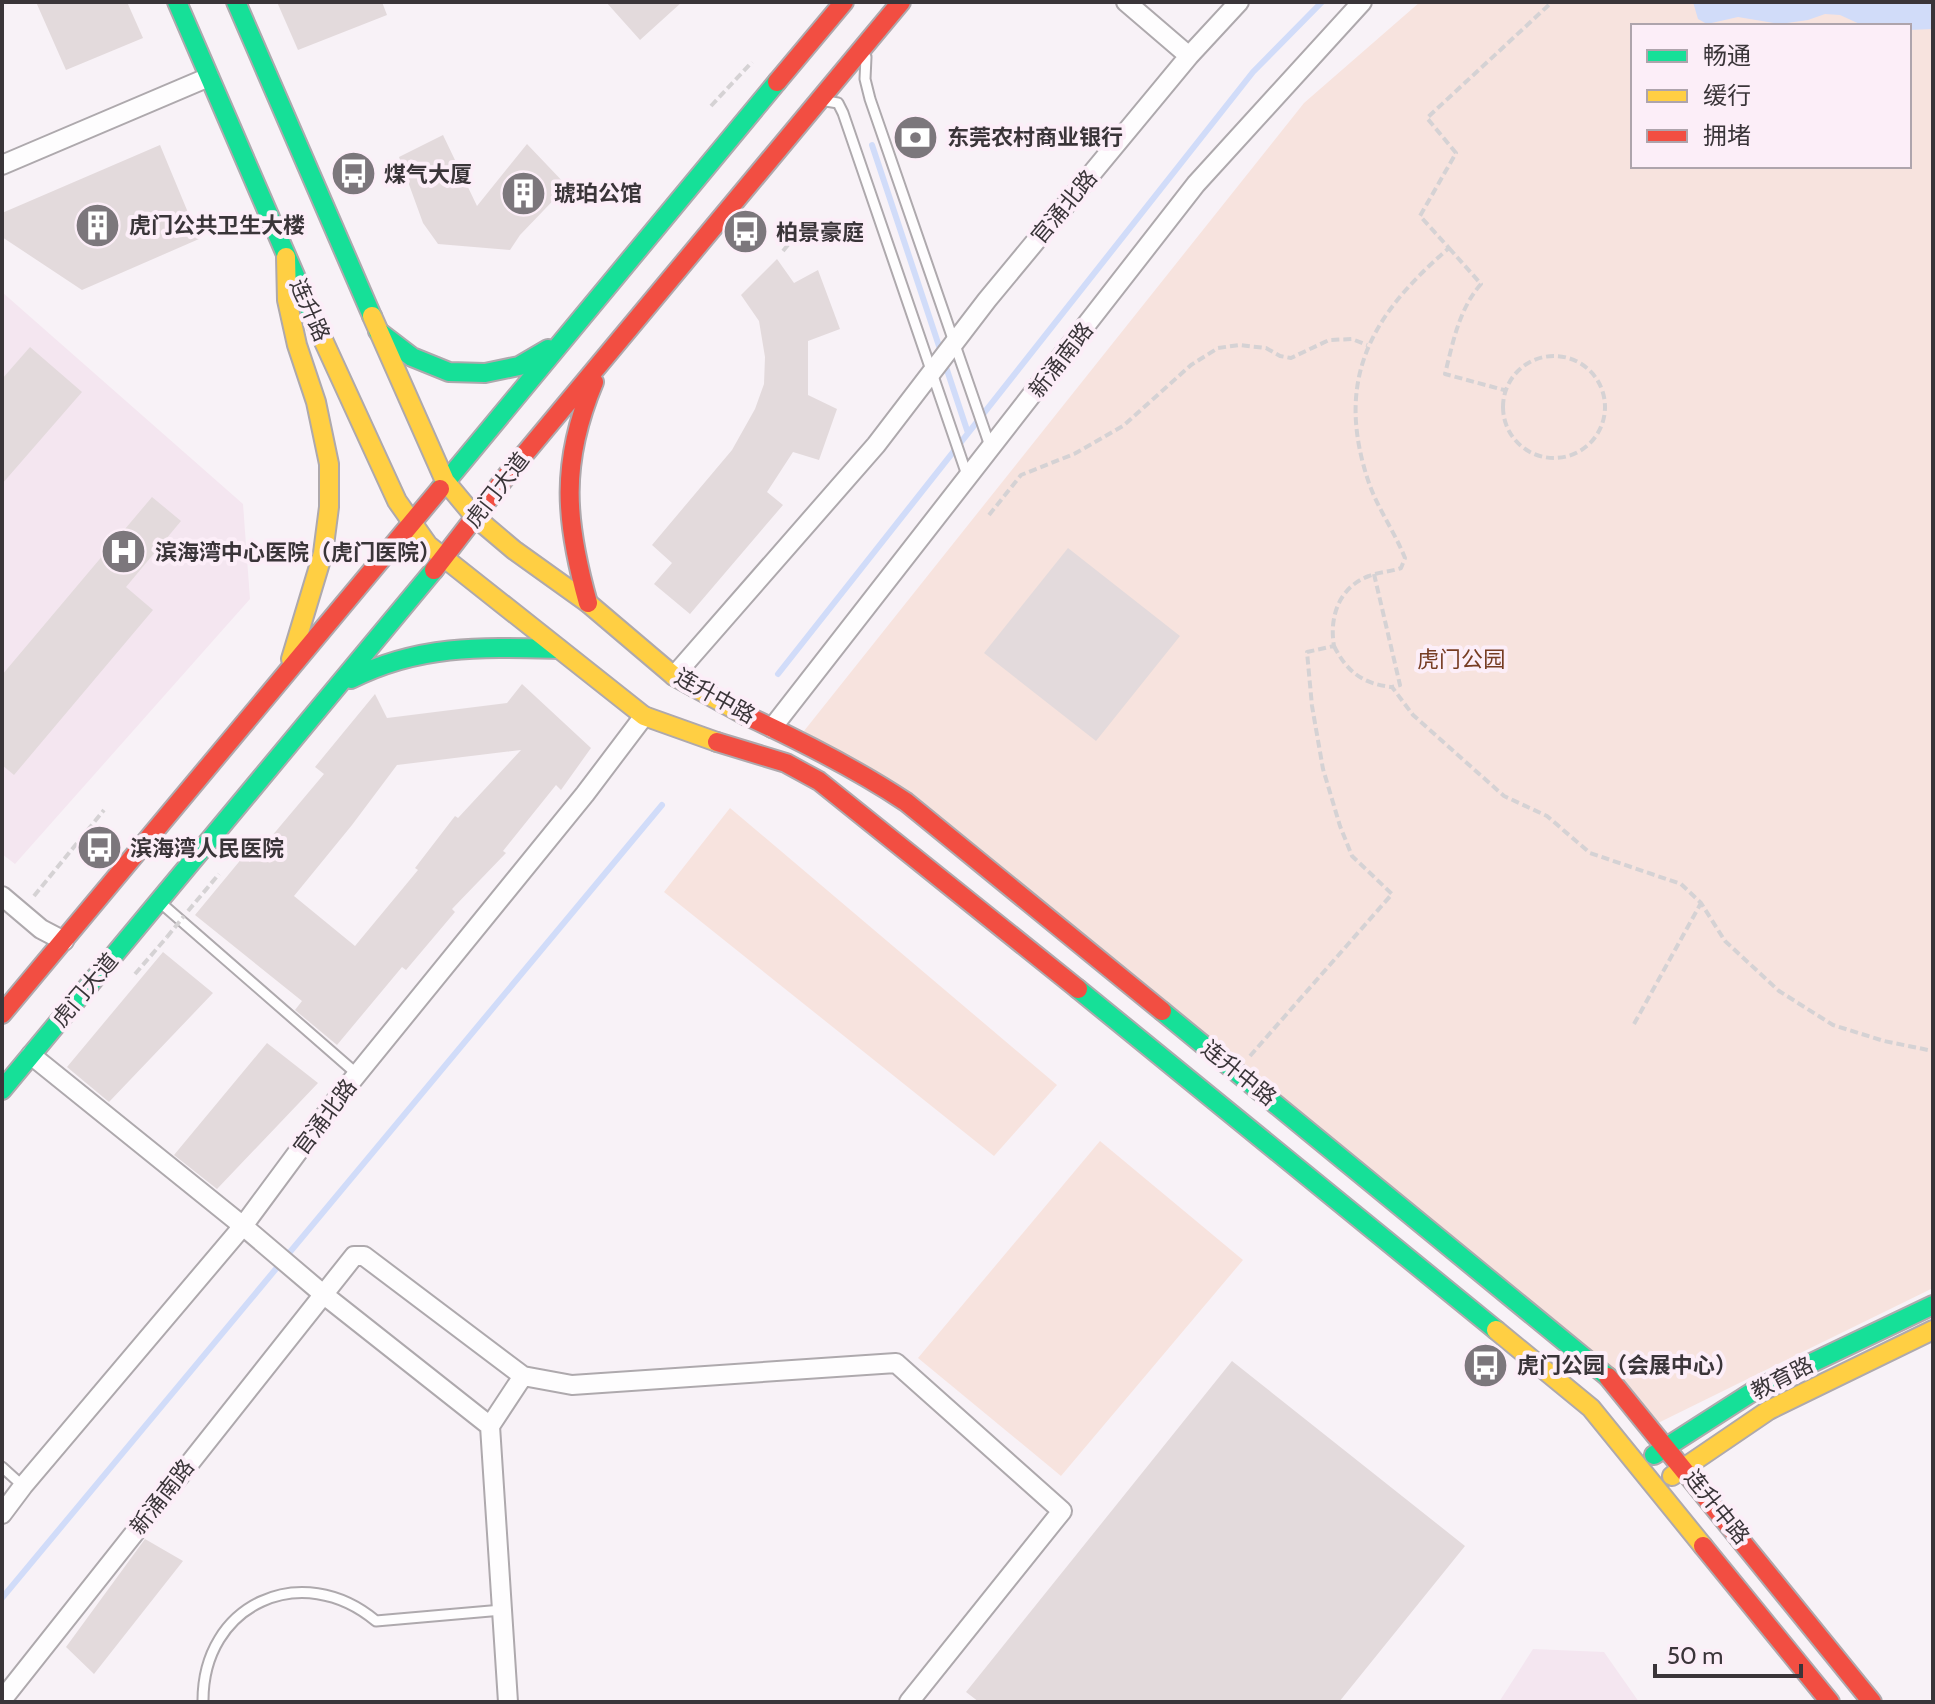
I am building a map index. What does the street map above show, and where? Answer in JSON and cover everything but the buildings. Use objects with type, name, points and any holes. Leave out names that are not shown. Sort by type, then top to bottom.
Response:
[{"type":"main road","name":"连升路","points":[[177,2],[286,257],[382,470],[411,523],[428,545],[485,590]]},
{"type":"main road","points":[[236,2],[445,481],[475,517]]},
{"type":"main road","name":"虎门大道","points":[[2,1014],[284,679],[844,2]]},
{"type":"main road","name":"虎门大道","points":[[2,1090],[340,685],[605,357],[901,2]]},
{"type":"main road","points":[[284,679],[323,553],[329,507],[329,464],[316,402],[290,315],[286,257]]},
{"type":"main road","points":[[378,331],[412,357],[449,372],[485,373],[519,366],[562,341]]},
{"type":"main road","points":[[588,603],[573,549],[568,499],[572,452],[583,403],[605,357]]},
{"type":"main road","name":"连升中路","points":[[475,517],[514,550],[588,603],[674,676],[868,777],[906,802],[1583,1355],[1615,1383],[1872,1702]]},
{"type":"main road","name":"连升中路","points":[[485,590],[644,716],[671,729],[742,747],[790,764],[819,780],[882,827],[1591,1408],[1830,1702]]},
{"type":"main road","points":[[340,685],[375,664],[425,651],[497,647],[559,649]]},
{"type":"main road","name":"教育路","points":[[1639,1466],[1757,1389],[1933,1305]]},
{"type":"main road","name":"教育路","points":[[1657,1487],[1769,1410],[1933,1330]]},
{"type":"street","points":[[1126,2],[1189,56]]},
{"type":"street","name":"官涌北路","points":[[932,371],[1189,56],[1239,2]]},
{"type":"street","name":"新涌南路","points":[[772,728],[965,469],[1196,184],[1362,2]]},
{"type":"street","points":[[2,165],[209,77]]},
{"type":"street","points":[[674,676],[876,445],[932,371]]},
{"type":"street","name":"官涌北路","points":[[2,1514],[243,1226],[357,1074],[575,806],[644,716]]},
{"type":"street","points":[[2,896],[41,929],[64,941]]},
{"type":"street","points":[[31,1055],[490,1426]]},
{"type":"street","name":"新涌南路","points":[[2,1700],[354,1256],[364,1256],[523,1376]]},
{"type":"street","points":[[508,1702],[490,1426],[523,1376],[572,1385],[896,1363],[1062,1511],[909,1702]]},
{"type":"lane","points":[[871,38],[864,62],[870,99],[988,440]]},
{"type":"lane","points":[[815,104],[833,101],[838,103],[843,113],[965,469]]},
{"type":"lane","points":[[159,902],[357,1074]]},
{"type":"lane","points":[[2,1467],[23,1486]]},
{"type":"lane","points":[[203,1702],[206,1667],[221,1635],[246,1610],[278,1595],[313,1592],[331,1595],[355,1605],[376,1621],[502,1610]]},
{"type":"path","points":[[1504,390],[1445,374],[1469,297],[1481,284],[1420,216],[1456,153],[1427,118],[1552,2]]},
{"type":"path","points":[[711,106],[752,62]]},
{"type":"path","points":[[783,251],[806,223]]},
{"type":"path","points":[[1374,574],[1400,685],[1392,687],[1374,685],[1358,678],[1345,666],[1334,646],[1333,615],[1341,597],[1359,580],[1374,574],[1401,568],[1405,558],[1370,487],[1358,439],[1357,389],[1367,345],[1388,310],[1449,248]]},
{"type":"path","points":[[989,515],[1021,475],[1074,454],[1123,426],[1191,365],[1218,348],[1239,345],[1266,348],[1291,358],[1329,340],[1352,339],[1367,345]]},
{"type":"path","points":[[1554,355],[1571,359],[1587,368],[1598,380],[1604,395],[1605,411],[1601,427],[1592,441],[1564,457],[1532,453],[1518,444],[1509,431],[1503,415],[1504,390],[1521,367],[1537,359],[1554,355]]},
{"type":"path","points":[[1250,1056],[1392,894],[1352,856],[1323,769],[1307,652],[1334,646]]},
{"type":"path","points":[[1392,687],[1413,715],[1504,796],[1547,816],[1590,853],[1681,884],[1701,903],[1725,941],[1779,991],[1833,1025],[1884,1041],[1933,1051]]},
{"type":"path","points":[[34,896],[104,810]]},
{"type":"path","points":[[135,974],[219,874]]},
{"type":"path","points":[[1634,1024],[1701,903]]},
{"type":"shaded area","name":"滨海湾中心医院（虎门医院）","points":[[2,292],[243,504],[250,599],[15,864],[2,854]]},
{"type":"shaded area","points":[[1533,1649],[1604,1652],[1639,1702],[1499,1702]]},
{"type":"green space","name":"虎门公园","points":[[1420,2],[1933,2],[1933,1288],[1656,1424],[804,731],[1304,103]]},
{"type":"green space","points":[[730,808],[1057,1085],[994,1156],[664,892]]},
{"type":"green space","points":[[1100,1141],[1243,1260],[1061,1476],[918,1358]]},
{"type":"water","points":[[1693,2],[1933,2],[1933,29],[1911,30],[1911,24],[1860,24],[1840,15],[1825,14],[1780,24],[1738,17],[1707,24],[1698,19]]},
{"type":"waterway","points":[[778,674],[1253,72],[1322,2]]},
{"type":"waterway","points":[[872,145],[968,433]]},
{"type":"waterway","points":[[2,1598],[662,805]]},
{"type":"traffic: fast","points":[[177,2],[319,331]]},
{"type":"traffic: fast","points":[[236,2],[372,316]]},
{"type":"traffic: fast","points":[[440,489],[777,82]]},
{"type":"traffic: fast","points":[[378,331],[412,357],[449,372],[485,373],[519,366],[548,349]]},
{"type":"traffic: fast","points":[[2,1090],[434,570]]},
{"type":"traffic: fast","points":[[351,679],[402,659],[453,650],[559,649]]},
{"type":"traffic: fast","points":[[1078,989],[1496,1330]]},
{"type":"traffic: fast","points":[[1162,1011],[1608,1377]]},
{"type":"traffic: fast","points":[[1654,1455],[1757,1389],[1933,1305]]},
{"type":"traffic: slow","points":[[286,257],[287,300],[297,345],[316,402],[329,464],[329,507],[323,553],[291,659]]},
{"type":"traffic: slow","points":[[372,316],[445,481],[475,517],[514,550],[588,603],[674,676],[745,715]]},
{"type":"traffic: slow","points":[[319,331],[397,501],[428,545],[644,716],[717,742]]},
{"type":"traffic: slow","points":[[1496,1330],[1591,1408],[1703,1546]]},
{"type":"traffic: slow","points":[[1672,1476],[1769,1410],[1933,1330]]},
{"type":"traffic: jam","points":[[777,82],[844,2]]},
{"type":"traffic: jam","points":[[434,570],[508,474],[901,2]]},
{"type":"traffic: jam","points":[[588,603],[574,545],[570,492],[575,439],[594,382]]},
{"type":"traffic: jam","points":[[2,1014],[440,489]]},
{"type":"traffic: jam","points":[[745,715],[827,756],[906,802],[1162,1011]]},
{"type":"traffic: jam","points":[[717,742],[786,763],[819,781],[1078,989]]},
{"type":"traffic: jam","points":[[1608,1377],[1872,1702]]},
{"type":"traffic: jam","points":[[1703,1546],[1830,1702]]},
{"type":"place","name":"东莞农村商业银行","points":[[916,137]]},
{"type":"place","name":"煤气大厦","points":[[353,174]]},
{"type":"place","name":"琥珀公馆","points":[[523,193]]},
{"type":"place","name":"虎门公共卫生大楼","points":[[98,225]]},
{"type":"place","name":"柏景豪庭","points":[[745,232]]},
{"type":"place","name":"滨海湾中心医院（虎门医院）","points":[[124,552]]},
{"type":"place","name":"滨海湾人民医院","points":[[99,848]]},
{"type":"place","name":"虎门公园（会展中心）","points":[[1486,1365]]}]
